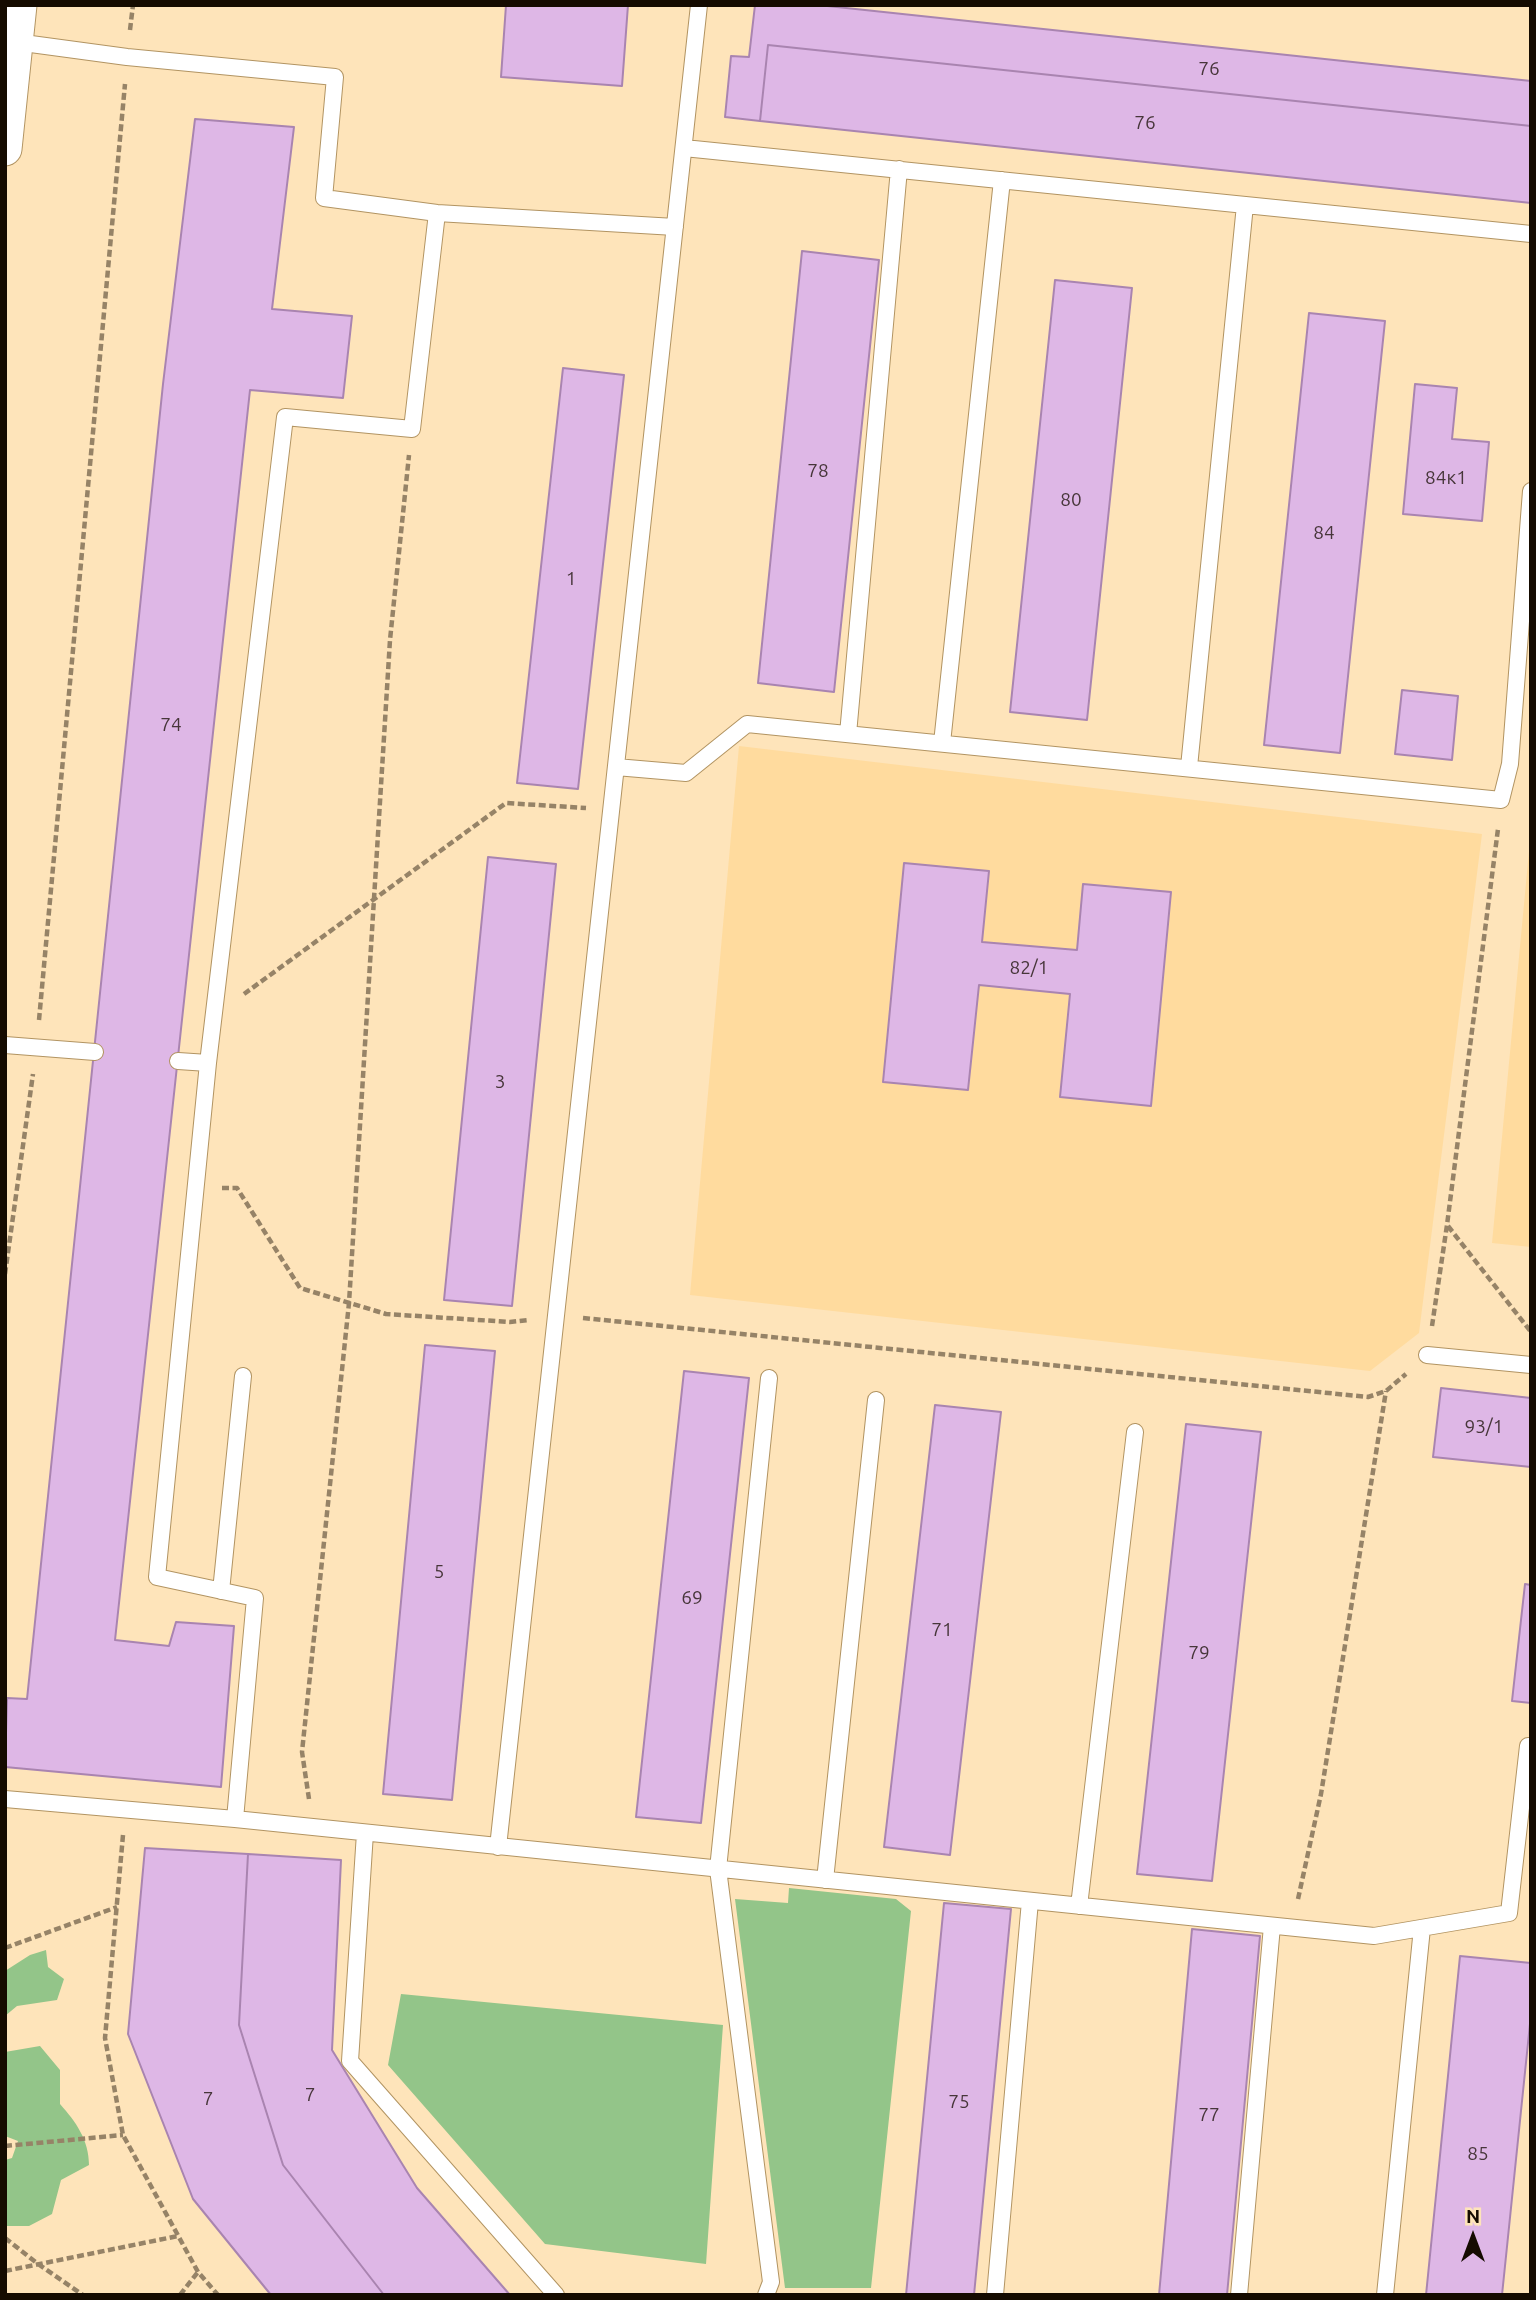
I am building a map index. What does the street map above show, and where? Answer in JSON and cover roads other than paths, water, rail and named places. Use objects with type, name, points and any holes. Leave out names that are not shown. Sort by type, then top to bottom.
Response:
[{"type":"street","points":[[5,149],[20,5]]},
{"type":"lane","points":[[498,1847],[699,5]]},
{"type":"lane","points":[[16,41],[127,57],[335,77],[324,198],[437,213],[675,228]]},
{"type":"lane","points":[[684,148],[1531,234]]},
{"type":"lane","points":[[848,734],[899,169]]},
{"type":"lane","points":[[943,743],[1002,180]]},
{"type":"lane","points":[[1189,767],[1245,205]]},
{"type":"lane","points":[[235,1819],[255,1598],[157,1577],[213,1017],[285,417],[412,429],[437,213]]},
{"type":"lane","points":[[616,767],[686,773],[747,724],[1501,800],[1510,764],[1531,491]]},
{"type":"lane","points":[[5,1045],[95,1052]]},
{"type":"lane","points":[[178,1061],[208,1063]]},
{"type":"lane","points":[[1427,1355],[1531,1365]]},
{"type":"lane","points":[[222,1591],[243,1376]]},
{"type":"lane","points":[[766,2295],[771,2282],[718,1869],[769,1378]]},
{"type":"lane","points":[[825,1880],[876,1400]]},
{"type":"lane","points":[[1079,1906],[1135,1432]]},
{"type":"lane","points":[[5,1799],[235,1819],[1374,1936],[1509,1913],[1528,1746],[1531,1746]]},
{"type":"lane","points":[[365,1833],[350,2061],[556,2295]]},
{"type":"lane","points":[[995,2295],[1030,1901]]},
{"type":"lane","points":[[1240,2295],[1272,1926]]},
{"type":"lane","points":[[1385,2295],[1422,1928]]}]
